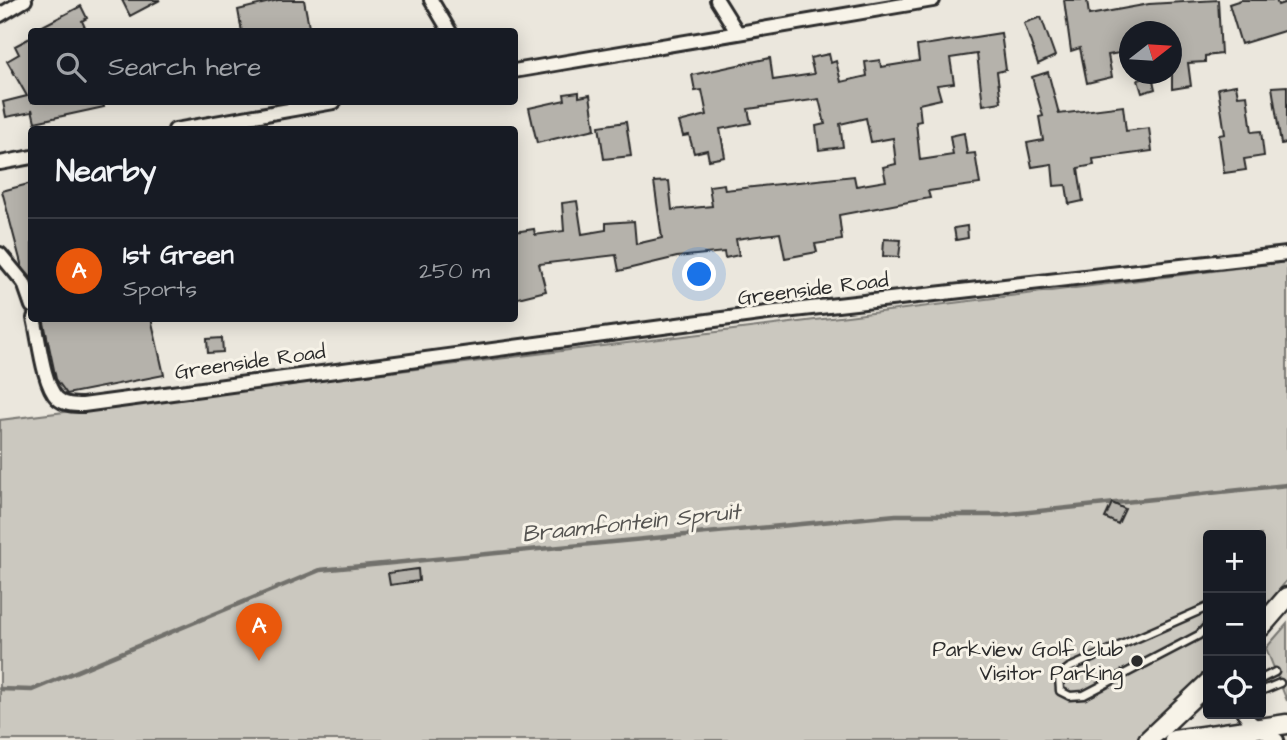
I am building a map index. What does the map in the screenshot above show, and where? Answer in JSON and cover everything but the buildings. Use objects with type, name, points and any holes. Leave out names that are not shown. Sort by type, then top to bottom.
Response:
[{"type":"street","points":[[0,15],[25,0]]},
{"type":"street","points":[[431,0],[448,28]]},
{"type":"street","points":[[717,0],[737,32]]},
{"type":"street","points":[[518,70],[933,0]]},
{"type":"street","points":[[198,126],[317,105]]},
{"type":"street","points":[[0,163],[28,158]]},
{"type":"street","points":[[0,254],[24,283],[28,294]]},
{"type":"street","name":"Greenside Road","points":[[35,322],[48,381],[55,396],[71,405],[96,404],[767,313],[1287,254]]},
{"type":"street","points":[[1266,621],[1287,597]]},
{"type":"street","points":[[1148,740],[1203,688]]},
{"type":"street","points":[[1250,719],[1277,740]]},
{"type":"street","points":[[1174,740],[1287,724]]},
{"type":"lane","points":[[1203,609],[1069,668],[1059,676],[1060,691],[1070,696],[1084,695],[1201,638],[1203,634]]},
{"type":"lane","points":[[1266,676],[1275,672]]},
{"type":"lane","points":[[1266,689],[1280,682]]},
{"type":"shaded area","points":[[1287,262],[1287,580],[1266,607],[1266,530],[1203,530],[1203,680],[1148,740],[0,740],[0,420]]},
{"type":"shaded area","points":[[1287,624],[1287,701],[1266,648]]},
{"type":"waterway","name":"Braamfontein Spruit","points":[[0,689],[32,690],[320,570],[896,515],[1001,515],[1287,485]]},
{"type":"place","name":"1st Green","points":[[259,661]]},
{"type":"place","name":"Parkview Golf Club Visitor Parking","points":[[1137,661]]}]
